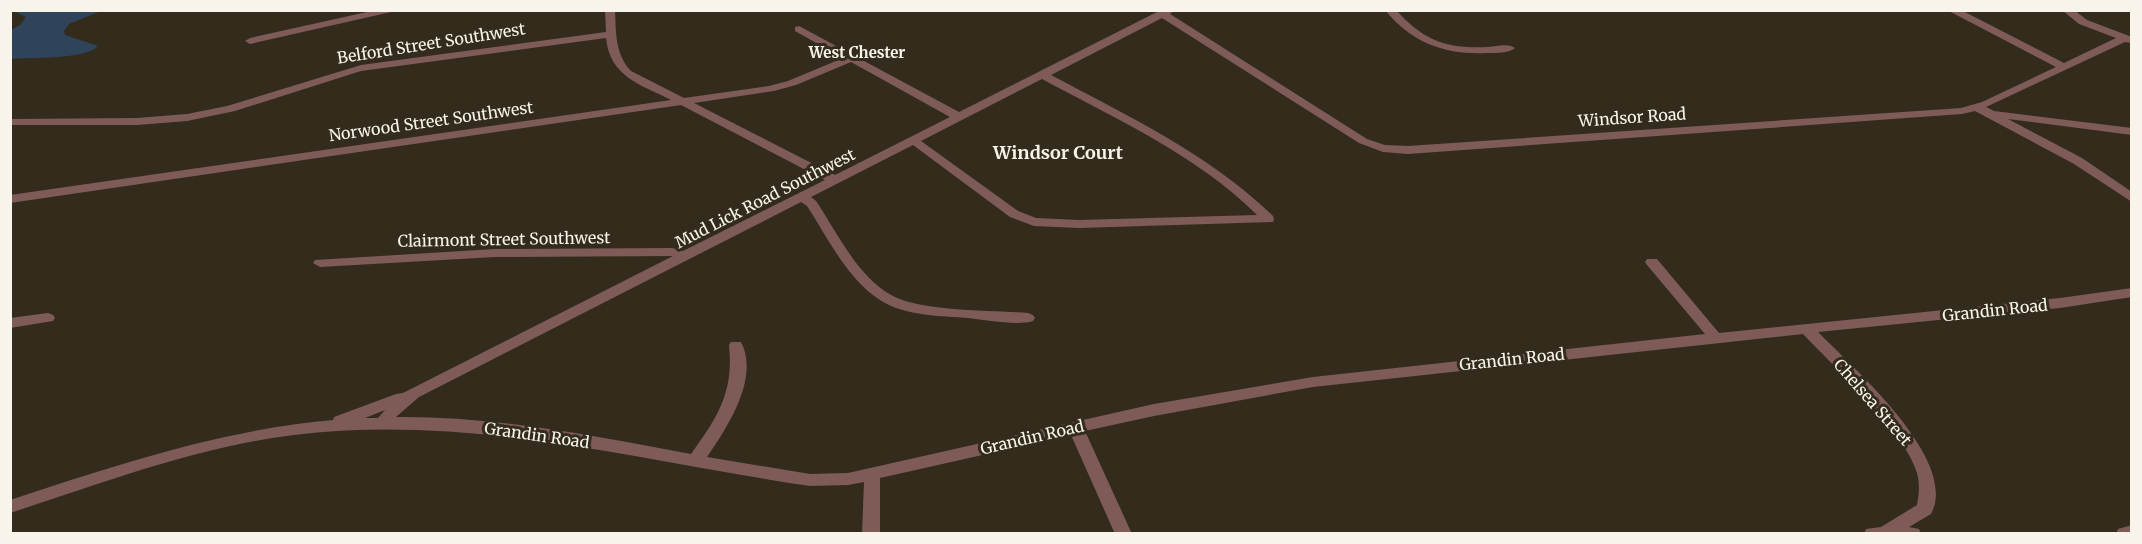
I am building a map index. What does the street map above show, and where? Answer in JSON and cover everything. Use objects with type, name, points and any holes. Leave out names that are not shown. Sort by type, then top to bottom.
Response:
[{"type":"street","points":[[250,41],[394,10]]},
{"type":"street","points":[[610,10],[612,51],[620,67],[636,79],[835,180]]},
{"type":"street","points":[[1390,10],[1415,36],[1436,46],[1464,51],[1510,48]]},
{"type":"street","points":[[1952,10],[2064,68]]},
{"type":"street","points":[[2067,10],[2083,22],[2128,39]]},
{"type":"street","name":"Windsor Road","points":[[1167,12],[1349,132],[1373,145],[1393,149],[1897,117],[1977,107],[2128,39]]},
{"type":"street","name":"Mud Lick Road Southwest","points":[[382,424],[395,408],[414,393],[1167,12]]},
{"type":"street","points":[[799,29],[959,117]]},
{"type":"street","name":"Belford Street Southwest","points":[[10,122],[157,121],[189,117],[229,108],[361,68],[611,34]]},
{"type":"street","name":"Norwood Street Southwest","points":[[10,199],[782,86],[851,58]]},
{"type":"street","points":[[913,140],[1014,214],[1034,222],[1079,225],[1268,219],[1250,200],[1184,151],[1043,75]]},
{"type":"street","points":[[1977,107],[2078,161],[2132,198]]},
{"type":"street","points":[[1992,114],[2132,132]]},
{"type":"street","points":[[803,197],[812,204],[864,277],[885,297],[916,308],[1028,318]]},
{"type":"street","name":"Clairmont Street Southwest","points":[[320,263],[517,252],[672,252],[687,256]]},
{"type":"street","points":[[1652,262],[1716,338]]},
{"type":"street","name":"Grandin Road","points":[[10,507],[138,465],[224,442],[328,425],[382,424],[533,432],[695,462],[810,480],[872,476],[1075,427],[1221,397],[1336,379],[2065,302],[2132,292]]},
{"type":"street","points":[[10,323],[48,318]]},
{"type":"street","name":"Chelsea Street","points":[[1808,328],[1886,412],[1923,463],[1928,490],[1925,509],[1879,533]]},
{"type":"street","points":[[695,462],[724,419],[738,387],[736,345]]},
{"type":"street","points":[[328,425],[414,393]]},
{"type":"street","points":[[1075,427],[1124,534]]},
{"type":"street","points":[[871,534],[872,476]]},
{"type":"street","points":[[2124,534],[2132,532]]},
{"type":"street","points":[[1879,533],[1913,534]]},
{"type":"water","points":[[11,10],[101,11],[69,24],[64,31],[65,35],[98,46],[82,54],[70,56],[11,59],[11,30],[20,25],[26,17]]},
{"type":"district","name":"West Chester","points":[[857,52]]},
{"type":"district","name":"Windsor Court","points":[[1058,152]]}]
